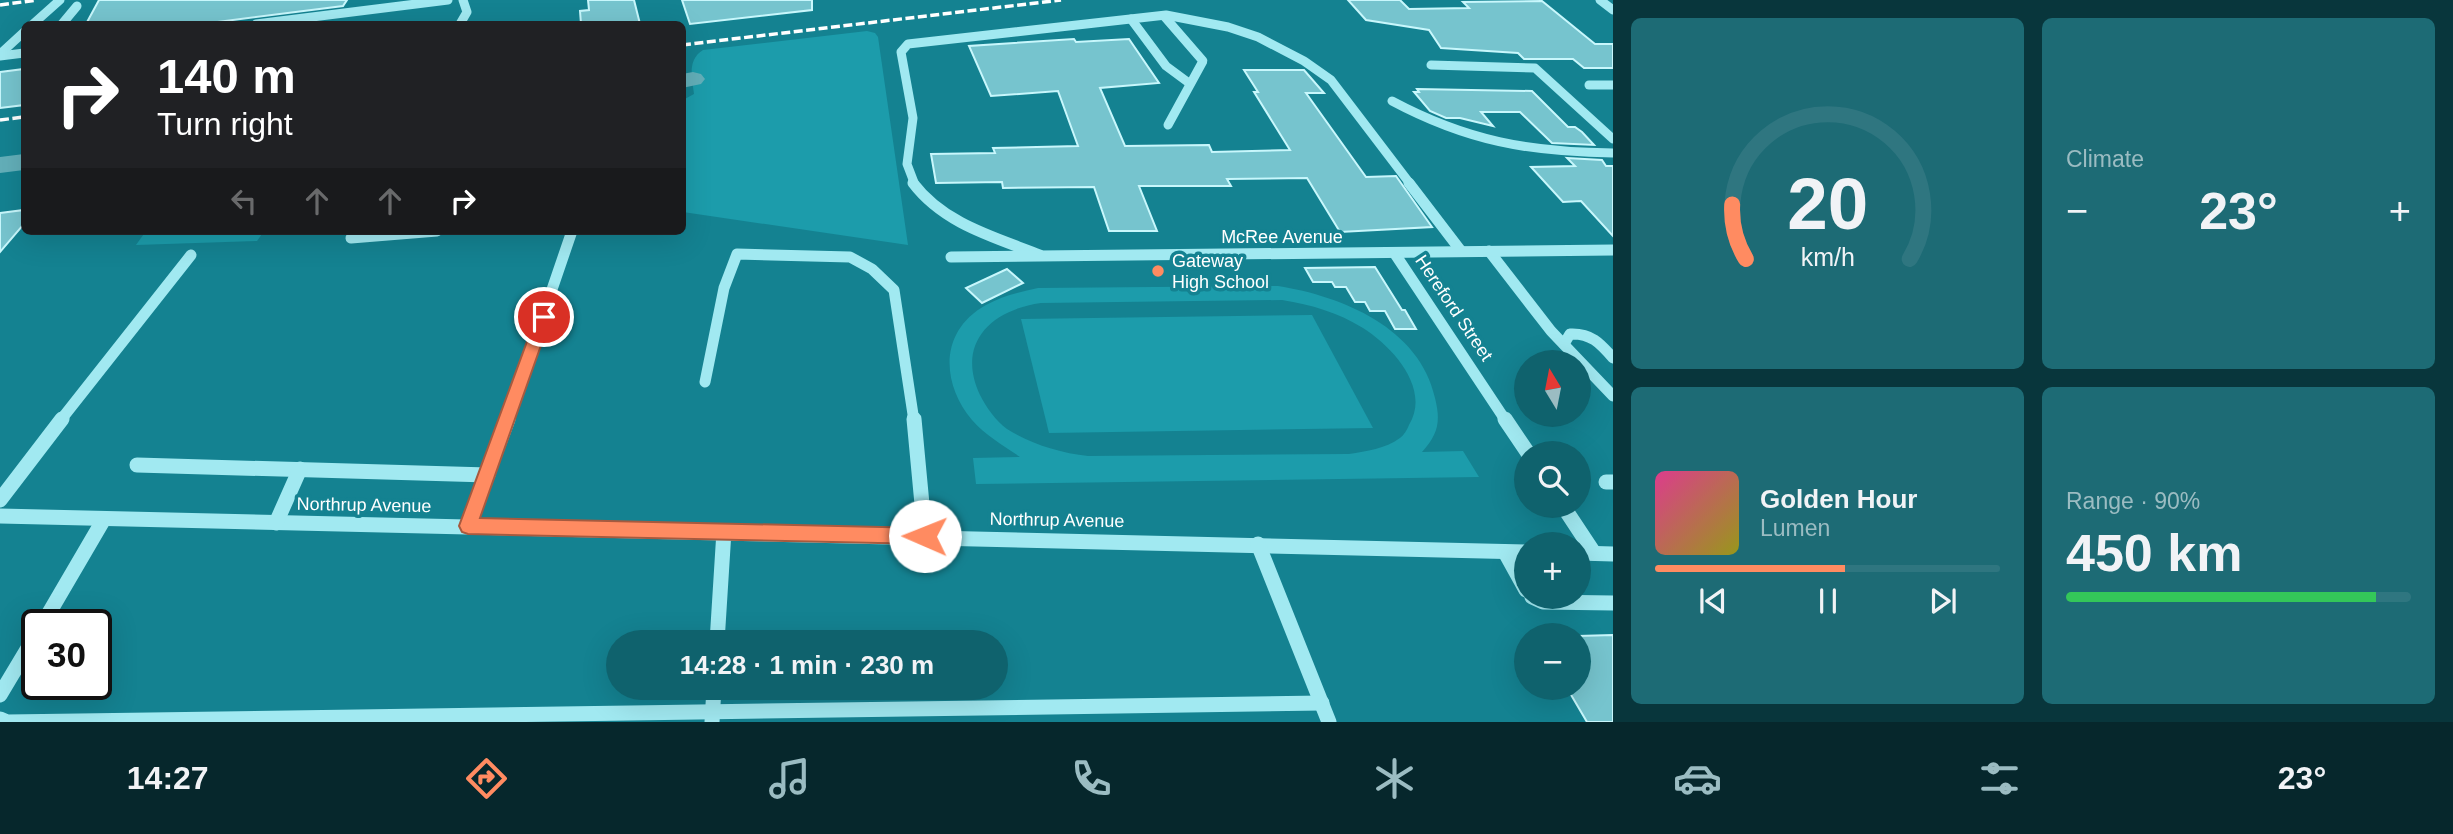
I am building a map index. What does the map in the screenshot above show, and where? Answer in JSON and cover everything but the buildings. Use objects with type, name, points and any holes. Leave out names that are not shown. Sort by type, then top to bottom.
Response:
[{"type":"street","points":[[36,21],[60,0]]},
{"type":"street","points":[[282,21],[448,0]]},
{"type":"street","points":[[462,21],[467,12],[467,5],[463,0]]},
{"type":"street","points":[[1600,0],[1613,10]]},
{"type":"street","points":[[64,21],[77,6]]},
{"type":"street","points":[[362,21],[363,12]]},
{"type":"street","points":[[1164,16],[1203,61],[1168,125]]},
{"type":"street","points":[[1040,255],[949,218],[921,194],[907,165],[908,145],[913,127],[901,52],[908,44],[1164,16],[1200,20],[1258,37],[1304,61],[1331,80],[1461,251]]},
{"type":"street","points":[[1131,19],[1166,66],[1189,83]]},
{"type":"street","points":[[0,55],[21,35]]},
{"type":"street","points":[[0,55],[21,53]]},
{"type":"street","points":[[1431,65],[1535,68],[1613,139]]},
{"type":"street","points":[[1589,85],[1613,85]]},
{"type":"street","points":[[1392,101],[1445,127],[1501,143],[1560,153],[1613,153]]},
{"type":"street","points":[[351,238],[388,235]]},
{"type":"street","points":[[468,526],[539,334],[571,235]]},
{"type":"street","name":"McRee Avenue","points":[[951,257],[1613,250]]},
{"type":"street","points":[[1489,251],[1551,331],[1613,396]]},
{"type":"street","points":[[705,382],[724,288],[737,254],[850,257],[872,269],[894,290],[915,422],[925,536]]},
{"type":"street","name":"Hereford Street","points":[[1395,254],[1520,441]]},
{"type":"street","points":[[0,500],[123,338],[191,256]]},
{"type":"street","points":[[1564,344],[1570,334],[1584,333],[1596,337],[1613,358]]},
{"type":"street","points":[[137,465],[488,475]]},
{"type":"street","points":[[276,523],[300,469]]},
{"type":"street","name":"Northrup Avenue","points":[[0,516],[724,531],[1514,552]]},
{"type":"street","points":[[1571,518],[1594,553],[1613,554]]},
{"type":"street","points":[[51,609],[104,519]]},
{"type":"street","points":[[718,630],[724,531]]},
{"type":"street","points":[[1258,544],[1329,722]]},
{"type":"street","points":[[1504,552],[1514,569]]},
{"type":"street","points":[[1591,603],[1613,603]]},
{"type":"street","points":[[0,695],[21,660]]},
{"type":"street","points":[[712,718],[713,700]]},
{"type":"street","points":[[0,719],[21,722],[467,714],[712,718],[1322,703]]},
{"type":"shaded area","points":[[867,31],[875,33],[878,37],[908,245],[686,212],[686,98],[694,94],[693,64],[703,50]]},
{"type":"shaded area","points":[[143,235],[261,235],[257,241],[136,245]]},
{"type":"shaded area","points":[[1278,286],[1352,307],[1396,334],[1413,352],[1427,374],[1435,398],[1438,421],[1432,439],[1422,452],[1463,451],[1479,477],[976,484],[973,458],[1020,457],[983,431],[962,406],[950,374],[953,343],[971,316],[986,305],[1038,288]],"holes":[[[1293,302],[1324,310],[1353,322],[1374,336],[1397,358],[1406,370],[1415,397],[1415,411],[1400,438],[1382,447],[1349,454],[1077,455],[1036,443],[1007,429],[985,404],[974,377],[972,360],[975,345],[982,333],[1007,313],[1023,307],[1041,303]]]},
{"type":"shaded area","points":[[1312,315],[1373,428],[1049,433],[1021,319]]},
{"type":"waterway","points":[[686,80],[693,79]]},
{"type":"waterway","points":[[0,165],[21,162]]},
{"type":"railway","points":[[0,5],[37,0]]},
{"type":"railway","points":[[686,45],[1061,0]]},
{"type":"railway","points":[[0,120],[21,117]]},
{"type":"place","name":"Gateway High School","points":[[1158,271]]},
{"type":"route","points":[[544,317],[468,526],[925,536]]}]
